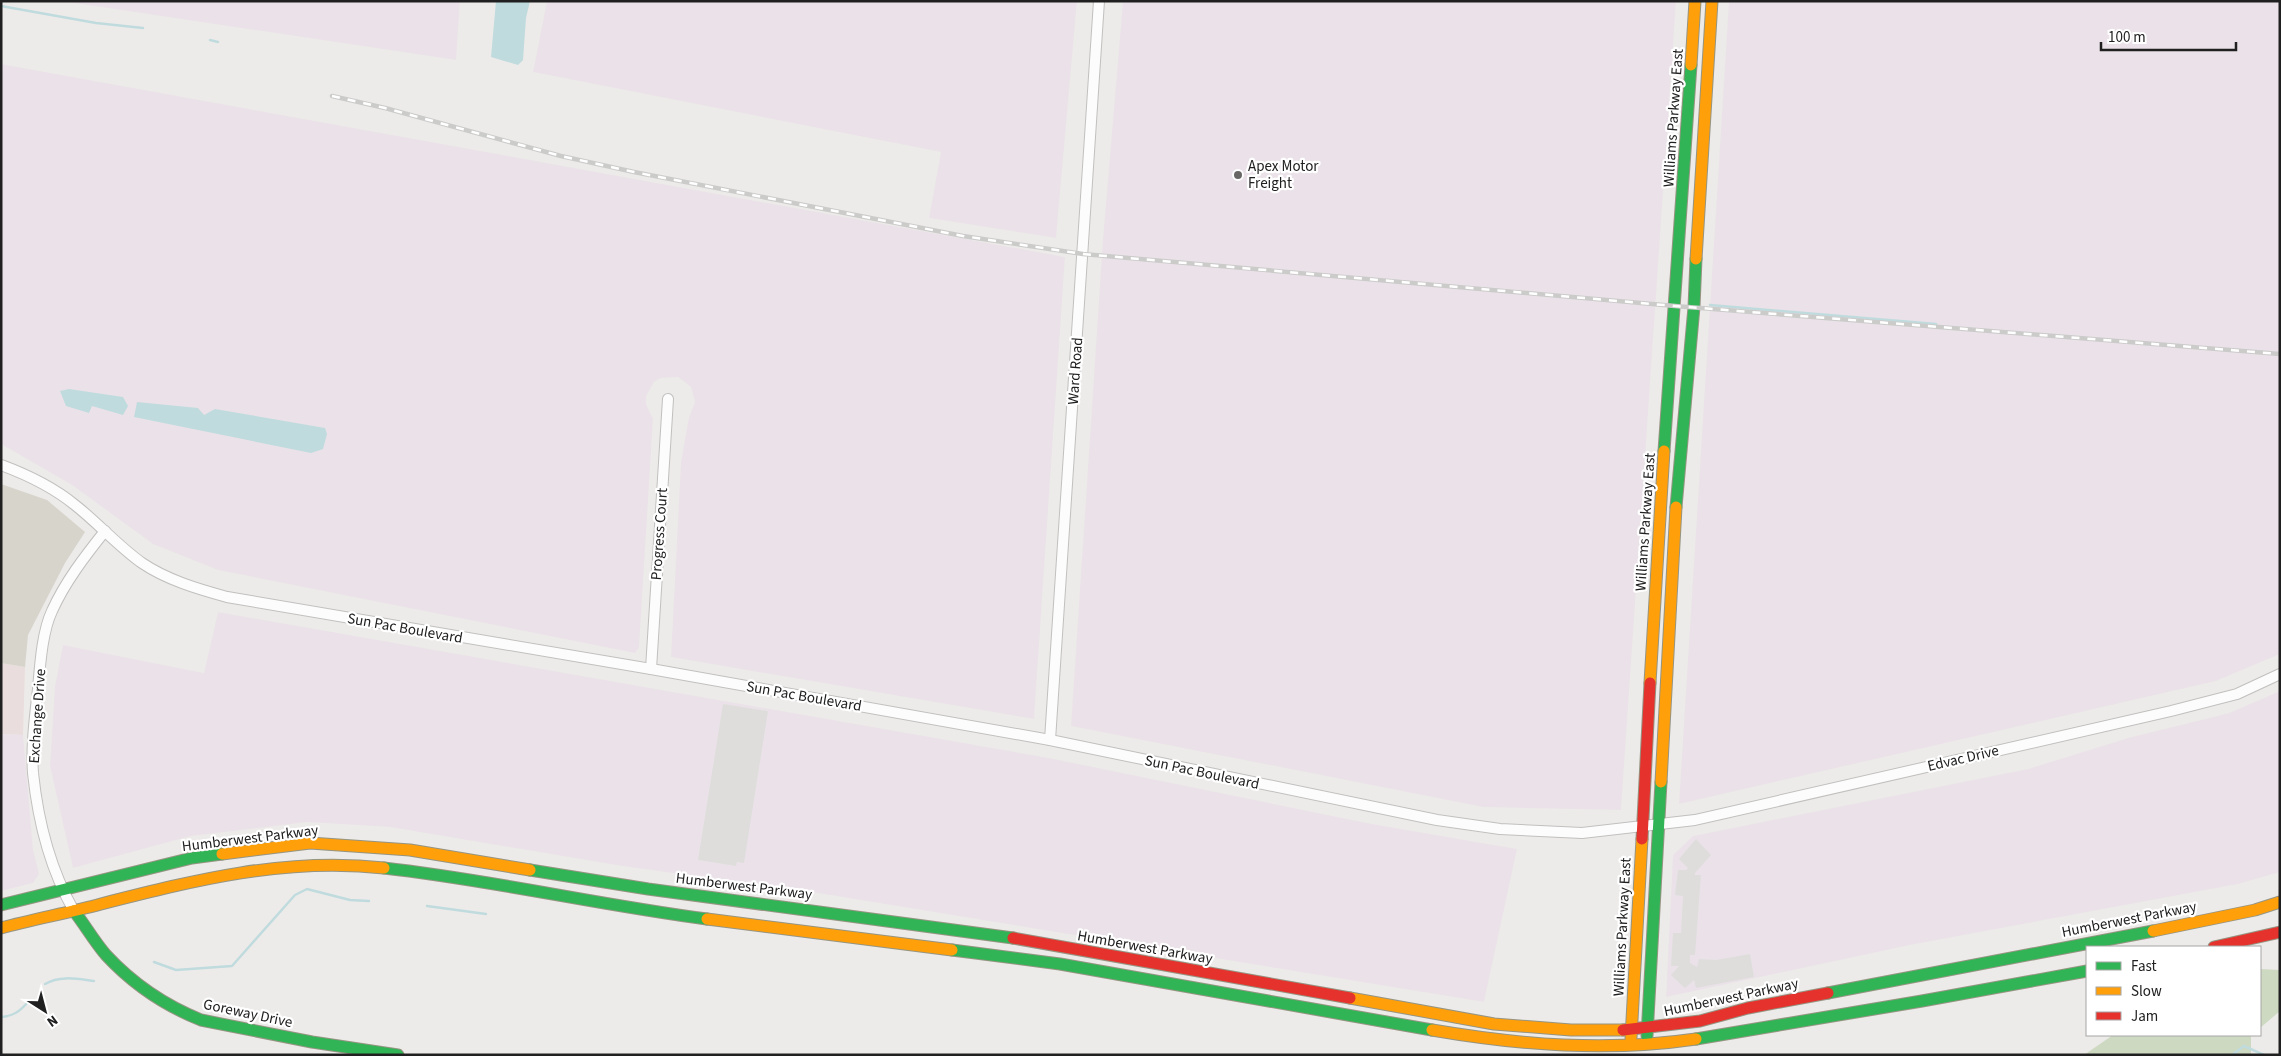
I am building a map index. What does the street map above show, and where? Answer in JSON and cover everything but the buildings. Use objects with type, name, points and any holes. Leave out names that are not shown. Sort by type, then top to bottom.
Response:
[{"type":"main road","name":"Williams Parkway East","points":[[1631,1046],[1661,490],[1695,1]]},
{"type":"main road","name":"Williams Parkway East","points":[[1647,1045],[1677,493],[1694,307],[1712,1]]},
{"type":"main road","name":"Humberwest Parkway","points":[[1,905],[192,858],[310,843],[410,850],[648,889],[997,935],[1494,1024],[1565,1031],[1647,1028],[1702,1021],[1748,1008],[2255,910],[2280,902]]},
{"type":"main road","points":[[1,928],[51,914],[74,911],[189,882],[266,868],[339,865],[374,867],[428,873],[644,911],[1060,964],[1520,1044],[1647,1045],[1868,1011],[2086,971]]},
{"type":"main road","name":"Goreway Drive","points":[[74,911],[110,959],[162,1000],[185,1014],[201,1020],[312,1042],[398,1055]]},
{"type":"main road","points":[[2218,946],[2280,932]]},
{"type":"street","name":"Ward Road","points":[[1050,740],[1099,1]]},
{"type":"street","name":"Progress Court","points":[[651,668],[668,399]]},
{"type":"street","name":"Sun Pac Boulevard","points":[[1,465],[34,477],[75,504],[140,562],[201,590],[227,597],[454,637],[651,668],[1050,740],[1441,821],[1500,829],[1582,833],[1642,825]]},
{"type":"street","name":"Exchange Drive","points":[[74,911],[63,891],[45,841],[33,772],[40,660],[51,612],[77,568],[105,531]]},
{"type":"street","name":"Edvac Drive","points":[[1642,825],[1695,820],[2171,712],[2237,694],[2280,674]]},
{"type":"shaded area","points":[[61,1],[460,1],[456,60]]},
{"type":"shaded area","points":[[547,1],[1077,1],[1056,238],[929,218],[941,152],[533,72]]},
{"type":"shaded area","points":[[1123,1],[1676,1],[1621,810],[1483,807],[1071,726],[1103,239]]},
{"type":"shaded area","points":[[1729,1],[2280,1],[2280,654],[2216,681],[1679,804]]},
{"type":"shaded area","points":[[1,64],[1065,257],[1034,719],[671,657],[681,462],[689,417],[695,402],[691,387],[678,377],[661,378],[654,382],[646,396],[646,404],[653,419],[639,648],[635,653],[218,570],[153,544],[72,485],[1,444]]},
{"type":"shaded area","points":[[1,484],[47,500],[85,532],[65,563],[28,635],[25,667],[1,663]]},
{"type":"shaded area","points":[[218,612],[1049,758],[1372,824],[1517,849],[1484,1002],[824,894],[622,866],[390,827],[307,822],[191,836],[73,868],[50,766],[55,686],[63,645],[204,673]]},
{"type":"shaded area","points":[[1,663],[25,667],[23,735],[1,734]]},
{"type":"shaded area","points":[[2280,691],[2280,872],[2238,884],[1910,945],[1666,997],[1673,855],[1693,836],[2028,769],[2128,738],[2229,713]]},
{"type":"shaded area","points":[[723,704],[768,711],[744,863],[737,862],[736,866],[698,860]]},
{"type":"shaded area","points":[[1,734],[23,735],[33,849],[39,874],[33,883],[1,891]]},
{"type":"shaded area","points":[[1696,839],[1711,855],[1695,873],[1695,875],[1701,875],[1695,955],[1690,955],[1690,963],[1697,967],[1699,959],[1716,960],[1750,954],[1754,977],[1696,988],[1694,980],[1685,988],[1671,975],[1679,966],[1671,966],[1673,933],[1681,933],[1683,896],[1675,895],[1678,870],[1686,870],[1688,868],[1679,859]]},
{"type":"green space","points":[[2261,969],[2280,970],[2280,1011],[2261,1027]]},
{"type":"green space","points":[[2112,1036],[2251,1036],[2251,1055],[2084,1055]]},
{"type":"water","points":[[496,1],[530,1],[526,18],[523,60],[518,65],[491,57]]},
{"type":"water","points":[[69,389],[123,397],[128,406],[123,415],[92,406],[89,413],[66,406],[60,391]]},
{"type":"water","points":[[137,402],[198,408],[204,415],[215,409],[325,428],[327,434],[323,449],[311,453],[134,417]]},
{"type":"waterway","points":[[1,6],[96,23],[143,28]]},
{"type":"waterway","points":[[210,40],[218,42]]},
{"type":"waterway","points":[[1710,305],[1936,324]]},
{"type":"waterway","points":[[154,962],[176,970],[232,966],[295,895],[307,889],[350,900],[369,901]]},
{"type":"waterway","points":[[427,906],[486,914]]},
{"type":"waterway","points":[[45,984],[57,979],[94,981]]},
{"type":"waterway","points":[[1,1017],[10,1016],[28,1002]]},
{"type":"waterway","points":[[2232,1055],[2244,1046],[2264,1055]]},
{"type":"railway","points":[[332,96],[385,108],[561,156],[634,172],[963,236],[1083,254],[1675,306],[2280,354]]},
{"type":"traffic: fast","points":[[1664,451],[1691,65]]},
{"type":"traffic: fast","points":[[1676,507],[1694,307],[1696,259]]},
{"type":"traffic: fast","points":[[1647,1036],[1661,782]]},
{"type":"traffic: fast","points":[[1,905],[192,858],[222,854]]},
{"type":"traffic: fast","points":[[384,868],[465,879],[707,919]]},
{"type":"traffic: fast","points":[[530,870],[648,889],[1013,938]]},
{"type":"traffic: fast","points":[[74,911],[106,955],[127,975],[162,1001],[201,1020],[312,1042],[398,1055]]},
{"type":"traffic: fast","points":[[1828,993],[2153,931]]},
{"type":"traffic: fast","points":[[952,950],[1060,964],[1432,1030]]},
{"type":"traffic: fast","points":[[1696,1039],[2086,971]]},
{"type":"traffic: slow","points":[[1691,65],[1695,1]]},
{"type":"traffic: slow","points":[[1696,259],[1712,1]]},
{"type":"traffic: slow","points":[[1650,683],[1664,451]]},
{"type":"traffic: slow","points":[[1661,782],[1676,507]]},
{"type":"traffic: slow","points":[[1631,1038],[1642,839]]},
{"type":"traffic: slow","points":[[222,854],[310,843],[410,850],[530,870]]},
{"type":"traffic: slow","points":[[1,928],[171,887],[241,873],[276,868],[312,866],[348,865],[384,868]]},
{"type":"traffic: slow","points":[[2153,931],[2255,910],[2280,902]]},
{"type":"traffic: slow","points":[[707,919],[952,950]]},
{"type":"traffic: slow","points":[[1350,998],[1494,1024],[1571,1030],[1623,1030]]},
{"type":"traffic: slow","points":[[1432,1030],[1498,1040],[1564,1045],[1630,1045],[1696,1039]]},
{"type":"traffic: jam","points":[[1642,839],[1650,683]]},
{"type":"traffic: jam","points":[[2218,946],[2280,932]]},
{"type":"traffic: jam","points":[[1013,938],[1350,998]]},
{"type":"traffic: jam","points":[[1623,1030],[1700,1021],[1748,1008],[1828,993]]},
{"type":"place","name":"Apex Motor Freight","points":[[1238,175]]}]
